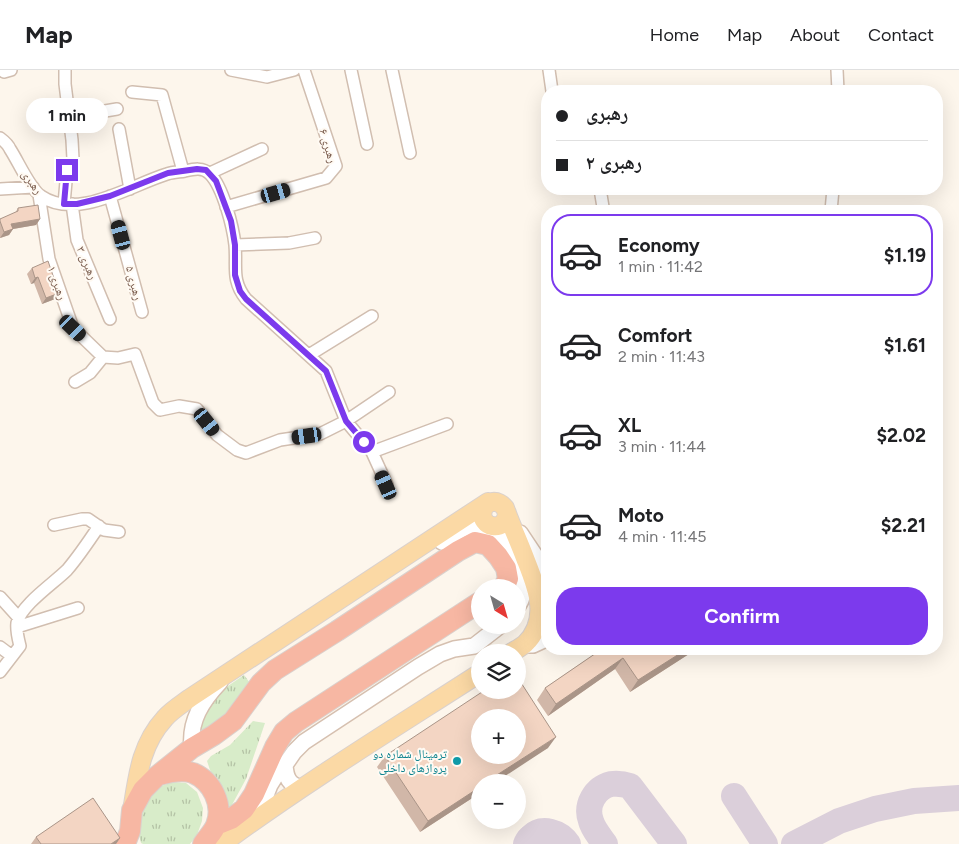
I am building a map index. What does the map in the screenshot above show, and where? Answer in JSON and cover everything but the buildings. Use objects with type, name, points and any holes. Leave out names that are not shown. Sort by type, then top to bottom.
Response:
[{"type":"highway","points":[[131,840],[132,810],[143,790],[157,776],[192,748],[233,721],[261,683],[275,670],[475,542],[488,544],[506,568],[508,579]]},
{"type":"highway","points":[[203,844],[219,835],[231,819],[244,809],[254,794],[275,747],[284,732],[296,722],[471,608]]},
{"type":"highway","points":[[157,776],[174,771],[192,772],[207,782],[216,796],[219,812],[219,835]]},
{"type":"main road","points":[[132,810],[140,765],[152,736],[166,717],[190,698],[488,502],[498,502],[506,508],[537,587],[540,604],[539,619],[533,634],[523,644]]},
{"type":"main road","points":[[507,512],[541,564]]},
{"type":"main road","points":[[210,693],[467,527],[480,527],[493,531],[504,538],[520,562],[523,579]]},
{"type":"main road","points":[[483,644],[493,634]]},
{"type":"main road","points":[[526,647],[541,641]]},
{"type":"main road","points":[[257,818],[270,785],[278,772],[304,742],[418,666],[454,649],[471,650]]},
{"type":"main road","points":[[192,748],[193,727],[200,707],[229,672]]},
{"type":"main road","points":[[219,835],[257,818],[471,679]]},
{"type":"main road","points":[[285,765],[288,780],[295,786],[302,788]]},
{"type":"street","name":"رهبری ۳","points":[[65,70],[72,140],[72,159],[67,170],[68,204],[77,240],[110,319]]},
{"type":"street","points":[[231,70],[267,76],[294,70]]},
{"type":"street","name":"رهبری ۶","points":[[226,207],[326,178],[336,166],[304,70]]},
{"type":"street","points":[[351,70],[367,144]]},
{"type":"street","points":[[392,70],[410,153]]},
{"type":"street","points":[[549,70],[551,85]]},
{"type":"street","points":[[836,70],[837,85]]},
{"type":"street","points":[[132,92],[162,95],[183,171]]},
{"type":"street","points":[[69,117],[117,110]]},
{"type":"street","points":[[119,129],[130,188]]},
{"type":"street","name":"رهبری","points":[[0,138],[9,146],[36,191],[52,202],[77,204],[110,196],[168,173],[197,169],[206,170],[210,174]]},
{"type":"street","points":[[262,149],[210,174],[216,181],[231,221],[235,245],[235,275],[240,291],[246,299],[326,371],[346,421],[372,452],[386,485]]},
{"type":"street","points":[[0,189],[36,191]]},
{"type":"street","name":"رهبری ۱","points":[[36,191],[49,259],[73,328],[104,357]]},
{"type":"street","name":"رهبری ۵","points":[[110,196],[142,312]]},
{"type":"street","points":[[235,245],[289,244],[315,238]]},
{"type":"street","points":[[309,355],[372,316]]},
{"type":"street","points":[[75,382],[90,373],[104,357],[118,358],[135,354],[153,403],[160,410],[179,406],[197,410],[217,435],[237,450],[246,453],[280,440],[320,434],[346,421],[389,392]]},
{"type":"street","points":[[372,452],[447,424]]},
{"type":"street","points":[[54,525],[88,519],[104,530],[120,532]]},
{"type":"street","points":[[0,672],[20,646],[17,635],[21,614],[33,600],[67,570],[99,526]]},
{"type":"street","points":[[0,597],[18,622]]},
{"type":"street","points":[[18,622],[78,608]]},
{"type":"street","points":[[0,647],[12,656]]},
{"type":"green space","points":[[244,675],[250,683],[232,710],[198,735],[199,727],[213,699]]},
{"type":"green space","points":[[253,721],[265,723],[246,779],[227,814],[217,783],[207,761],[211,756],[230,745]]},
{"type":"green space","points":[[173,782],[186,783],[197,792],[203,808],[202,821],[197,835],[190,844],[141,843],[138,831],[139,814],[152,793],[161,786]]},
{"type":"taxiway","points":[[605,844],[592,824],[589,809],[596,793],[611,784],[630,786],[674,844]]},
{"type":"taxiway","points":[[734,796],[765,844]]},
{"type":"taxiway","points":[[794,844],[839,821],[875,809],[914,801],[959,798]]},
{"type":"taxiway","points":[[526,844],[535,834],[545,831],[560,836],[568,844]]},
{"type":"place","name":"ترمینال شماره دو پروازهای داخلی","points":[[457,761]]},
{"type":"route","points":[[67,170],[64,204],[95,201],[168,173],[197,169],[206,170],[216,181],[231,221],[235,245],[235,275],[240,291],[246,299],[326,371],[346,421],[364,442]]}]
